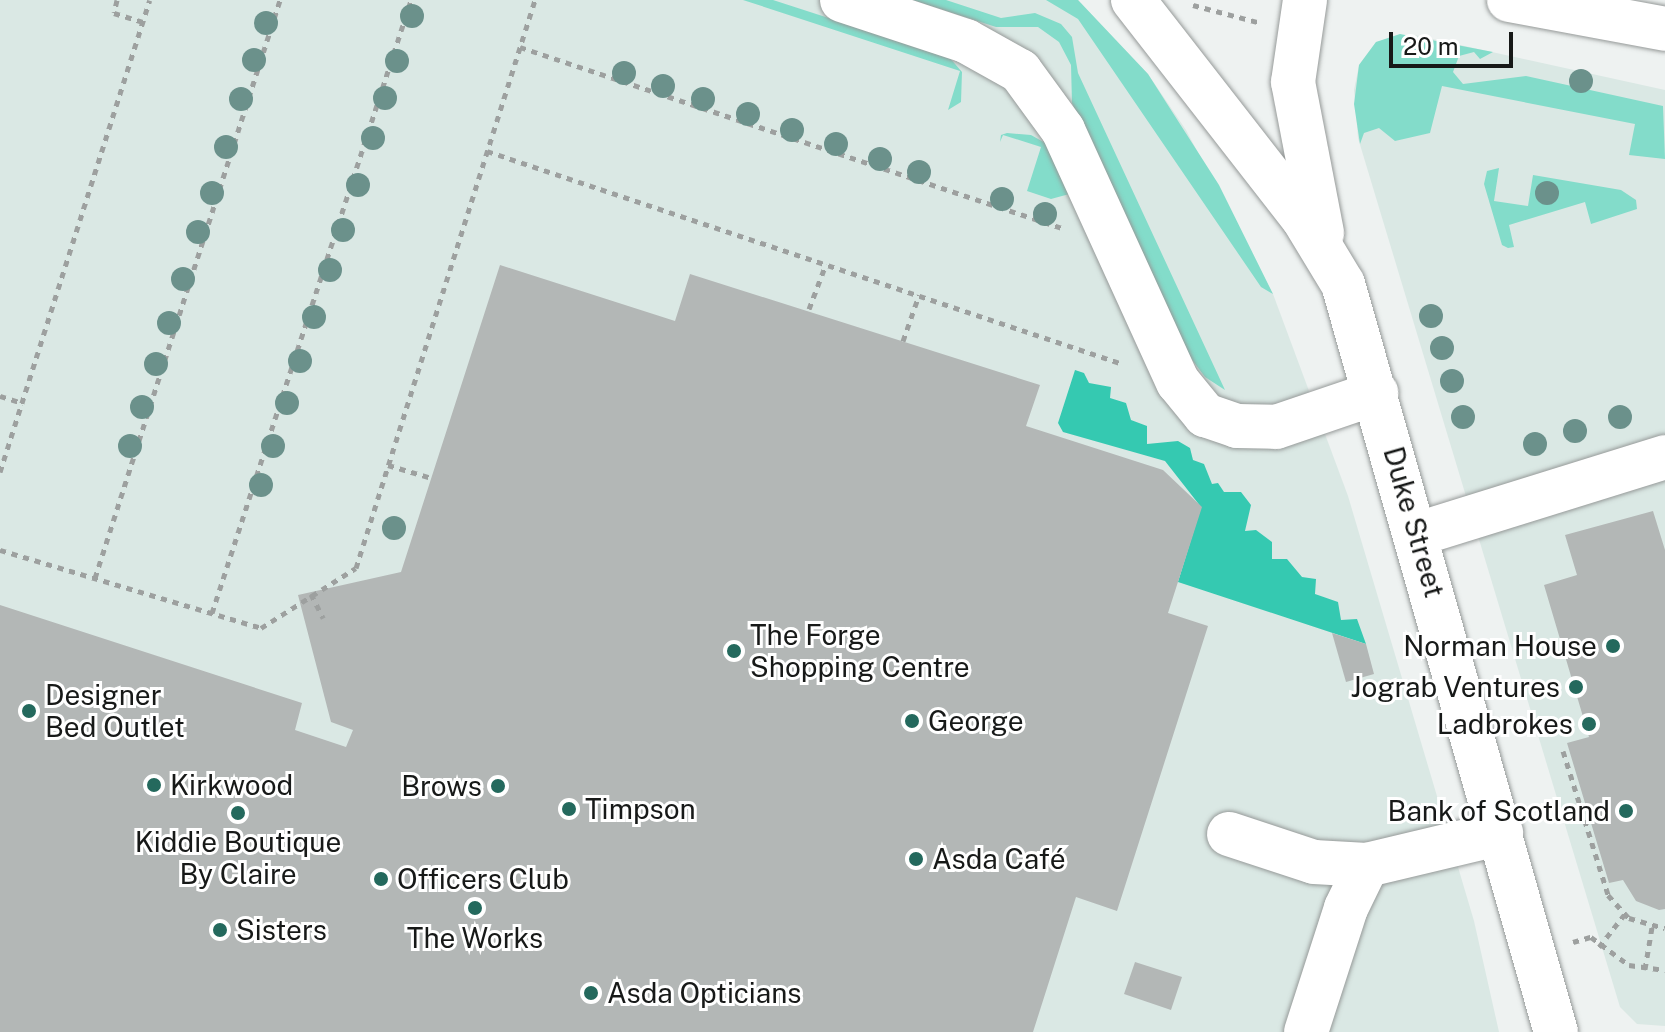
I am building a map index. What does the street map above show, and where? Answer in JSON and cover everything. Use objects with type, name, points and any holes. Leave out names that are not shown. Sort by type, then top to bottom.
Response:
[{"type":"street","points":[[842,0],[966,41],[1020,71],[1063,130],[1178,382],[1205,415],[1248,428],[1276,427],[1376,393]]},
{"type":"street","name":"Duke Street","points":[[1305,0],[1293,65],[1296,105],[1325,247],[1350,303],[1418,534],[1556,1032]]},
{"type":"street","points":[[1509,0],[1665,29]]},
{"type":"street","name":"Duke Street","points":[[1141,10],[1325,247]]},
{"type":"street","points":[[1418,534],[1665,457]]},
{"type":"street","points":[[1229,834],[1314,862],[1367,865],[1501,833]]},
{"type":"street","points":[[1306,1032],[1346,908],[1367,865]]},
{"type":"path","points":[[117,0],[114,13],[143,22]]},
{"type":"path","points":[[0,472],[150,0]]},
{"type":"path","points":[[95,578],[280,0]]},
{"type":"path","points":[[212,613],[411,0]]},
{"type":"path","points":[[0,550],[261,628],[356,568],[535,0]]},
{"type":"path","points":[[1141,10],[1177,0],[1263,24],[1268,69],[1293,65]]},
{"type":"path","points":[[520,47],[1117,246]]},
{"type":"path","points":[[487,151],[1178,382]]},
{"type":"path","points":[[809,309],[826,264]]},
{"type":"path","points":[[903,341],[919,295]]},
{"type":"path","points":[[0,396],[23,403]]},
{"type":"path","points":[[388,465],[432,478]]},
{"type":"path","points":[[311,594],[323,618]]},
{"type":"path","points":[[1563,751],[1603,886],[1624,915],[1652,927],[1665,928]]},
{"type":"path","points":[[1599,947],[1624,915]]},
{"type":"path","points":[[1645,969],[1652,927]]},
{"type":"path","points":[[1534,952],[1591,937],[1599,947],[1645,969],[1665,970]]},
{"type":"shaded area","points":[[0,0],[1078,0],[1148,74],[1186,130],[1273,294],[1348,496],[1474,921],[1499,1032],[0,1032]]},
{"type":"shaded area","points":[[1410,34],[1665,90],[1665,1026],[1637,1024],[1620,1007],[1358,138],[1354,90],[1359,65],[1376,42]]},
{"type":"green space","points":[[743,0],[773,0],[949,57],[962,72],[961,102],[948,110],[960,71]]},
{"type":"green space","points":[[912,0],[946,0],[1001,18],[1035,13],[1061,24],[1072,37],[1078,73],[1225,390],[1205,377],[1187,353],[1072,103],[1071,65],[1059,42],[1038,27],[996,27]]},
{"type":"green space","points":[[1046,0],[1078,0],[1148,74],[1219,185],[1273,294],[1261,287],[1078,19]]},
{"type":"green space","points":[[1400,34],[1493,52],[1480,59],[1474,52],[1459,56],[1453,72],[1463,84],[1526,76],[1663,106],[1665,159],[1629,155],[1635,124],[1442,86],[1430,133],[1395,141],[1379,128],[1364,133],[1360,144],[1354,104],[1359,65],[1376,42]]},
{"type":"green space","points":[[1007,133],[1031,135],[1047,144],[1073,193],[1051,199],[1027,191],[1041,147],[1003,135],[1000,142],[1001,135]]},
{"type":"green space","points":[[1499,168],[1494,201],[1528,206],[1533,175],[1621,190],[1636,200],[1637,209],[1591,224],[1585,202],[1509,225],[1514,247],[1508,248],[1502,245],[1484,184],[1487,171]]},
{"type":"green space","points":[[1075,370],[1084,373],[1089,383],[1111,387],[1110,398],[1126,403],[1131,420],[1147,426],[1147,444],[1178,441],[1190,448],[1193,460],[1204,464],[1212,484],[1218,483],[1224,492],[1241,492],[1251,505],[1245,531],[1256,530],[1272,542],[1272,559],[1287,559],[1302,577],[1316,579],[1315,594],[1338,602],[1341,620],[1357,619],[1366,644],[1178,582],[1201,507],[1165,461],[1063,432],[1058,423]]},
{"type":"building","name":"The Forge Shopping Centre","points":[[500,265],[675,321],[690,274],[1040,385],[1026,426],[1163,470],[1202,507],[1168,613],[1208,626],[1117,911],[1076,897],[1033,1032],[0,1032],[0,605],[302,703],[295,730],[346,747],[353,730],[331,722],[298,595],[401,572]]},
{"type":"building","name":"Norman House","points":[[1653,511],[1665,550],[1665,909],[1659,910],[1636,901],[1623,880],[1609,883],[1567,743],[1589,737],[1544,585],[1577,575],[1565,535]]},
{"type":"building","points":[[1332,633],[1366,644],[1374,674],[1346,682]]},
{"type":"building","points":[[1135,962],[1182,977],[1171,1010],[1124,994]]},
{"type":"place","name":"Norman House","points":[[1613,646]]},
{"type":"place","name":"The Forge Shopping Centre","points":[[734,651]]},
{"type":"place","name":"Jograb Ventures","points":[[1576,687]]},
{"type":"place","name":"Designer Bed Outlet","points":[[29,711]]},
{"type":"place","name":"George","points":[[912,721]]},
{"type":"place","name":"Ladbrokes","points":[[1589,724]]},
{"type":"place","name":"Kirkwood","points":[[154,785]]},
{"type":"place","name":"Brows","points":[[498,786]]},
{"type":"place","name":"Timpson","points":[[569,809]]},
{"type":"place","name":"Bank of Scotland","points":[[1626,811]]},
{"type":"place","name":"Kiddie Boutique By Claire","points":[[238,813]]},
{"type":"place","name":"Asda Café","points":[[916,859]]},
{"type":"place","name":"Officers Club","points":[[381,879]]},
{"type":"place","name":"The Works","points":[[475,908]]},
{"type":"place","name":"Sisters","points":[[220,930]]},
{"type":"place","name":"Asda Opticians","points":[[591,993]]}]
